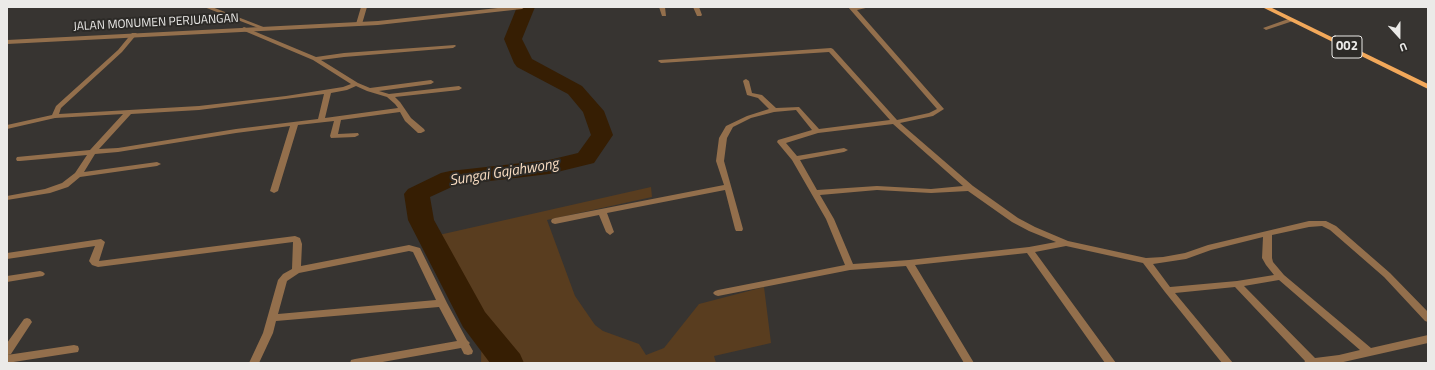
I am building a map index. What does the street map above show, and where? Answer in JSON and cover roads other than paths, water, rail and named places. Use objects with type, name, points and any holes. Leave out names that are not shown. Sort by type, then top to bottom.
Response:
[{"type":"main road","name":"002","points":[[1265,7],[1427,85]]},
{"type":"street","points":[[207,7],[263,28]]},
{"type":"street","points":[[359,24],[364,7]]},
{"type":"street","name":"JALAN MONUMEN PERJUANGAN","points":[[7,42],[134,34],[359,24],[420,19],[492,9],[519,7]]},
{"type":"street","points":[[662,7],[664,15]]},
{"type":"street","points":[[696,7],[699,15]]},
{"type":"street","points":[[852,8],[867,7]]},
{"type":"street","points":[[850,268],[830,219],[795,159],[781,142],[817,131],[895,122],[931,115],[941,109],[852,8]]},
{"type":"street","points":[[1266,28],[1291,20]]},
{"type":"street","points":[[244,29],[315,59],[368,90],[389,96],[398,103],[408,119],[421,131]]},
{"type":"street","points":[[55,116],[58,107],[120,51],[134,34]]},
{"type":"street","points":[[315,59],[344,55],[453,46]]},
{"type":"street","points":[[661,61],[831,50],[895,122],[970,188],[1015,220],[1066,243],[1146,261],[1163,260],[1186,256],[1208,248],[1268,233],[1308,224],[1321,223],[1333,228],[1387,275],[1428,318]]},
{"type":"street","points":[[746,80],[749,94],[760,96],[774,110]]},
{"type":"street","points":[[368,90],[431,82]]},
{"type":"street","points":[[7,127],[55,116],[205,107],[328,92],[349,88],[356,84]]},
{"type":"street","points":[[389,96],[459,88]]},
{"type":"street","points":[[321,119],[328,92]]},
{"type":"street","points":[[739,229],[720,161],[723,138],[727,131],[734,123],[774,110],[799,109],[817,131]]},
{"type":"street","points":[[20,159],[152,145],[321,119],[402,110]]},
{"type":"street","points":[[7,198],[55,189],[65,185],[78,175],[93,152],[128,112]]},
{"type":"street","points":[[338,118],[334,136],[356,135]]},
{"type":"street","points":[[274,191],[295,123]]},
{"type":"street","points":[[795,159],[844,150]]},
{"type":"street","points":[[78,175],[157,164]]},
{"type":"street","points":[[555,221],[728,187]]},
{"type":"street","points":[[815,193],[877,188],[931,191],[970,188]]},
{"type":"street","points":[[602,211],[610,232]]},
{"type":"street","points":[[1268,233],[1267,258],[1281,277],[1369,352]]},
{"type":"street","points":[[7,256],[101,242],[94,262],[98,264],[295,239],[297,240],[298,244],[296,270]]},
{"type":"street","points":[[718,293],[850,268],[1029,250],[1066,243]]},
{"type":"street","points":[[254,363],[268,334],[283,280],[286,276],[296,270],[414,249],[417,250],[442,303],[466,347],[355,363]]},
{"type":"street","points":[[1029,250],[1112,363]]},
{"type":"street","points":[[1146,261],[1228,363]]},
{"type":"street","points":[[909,263],[969,363]]},
{"type":"street","points":[[7,279],[40,274]]},
{"type":"street","points":[[1168,290],[1237,284],[1281,277]]},
{"type":"street","points":[[1237,284],[1313,363]]},
{"type":"street","points":[[272,318],[442,303]]},
{"type":"street","points":[[7,351],[27,322]]},
{"type":"street","points":[[1309,363],[1341,361],[1369,352],[1428,339]]},
{"type":"street","points":[[7,359],[19,360],[74,349]]},
{"type":"waterway","name":"Sungai Gajahwong","points":[[508,363],[474,319],[421,220],[417,194],[450,178],[549,167],[586,158],[602,135],[593,111],[575,90],[524,63],[513,39],[526,7]]}]
